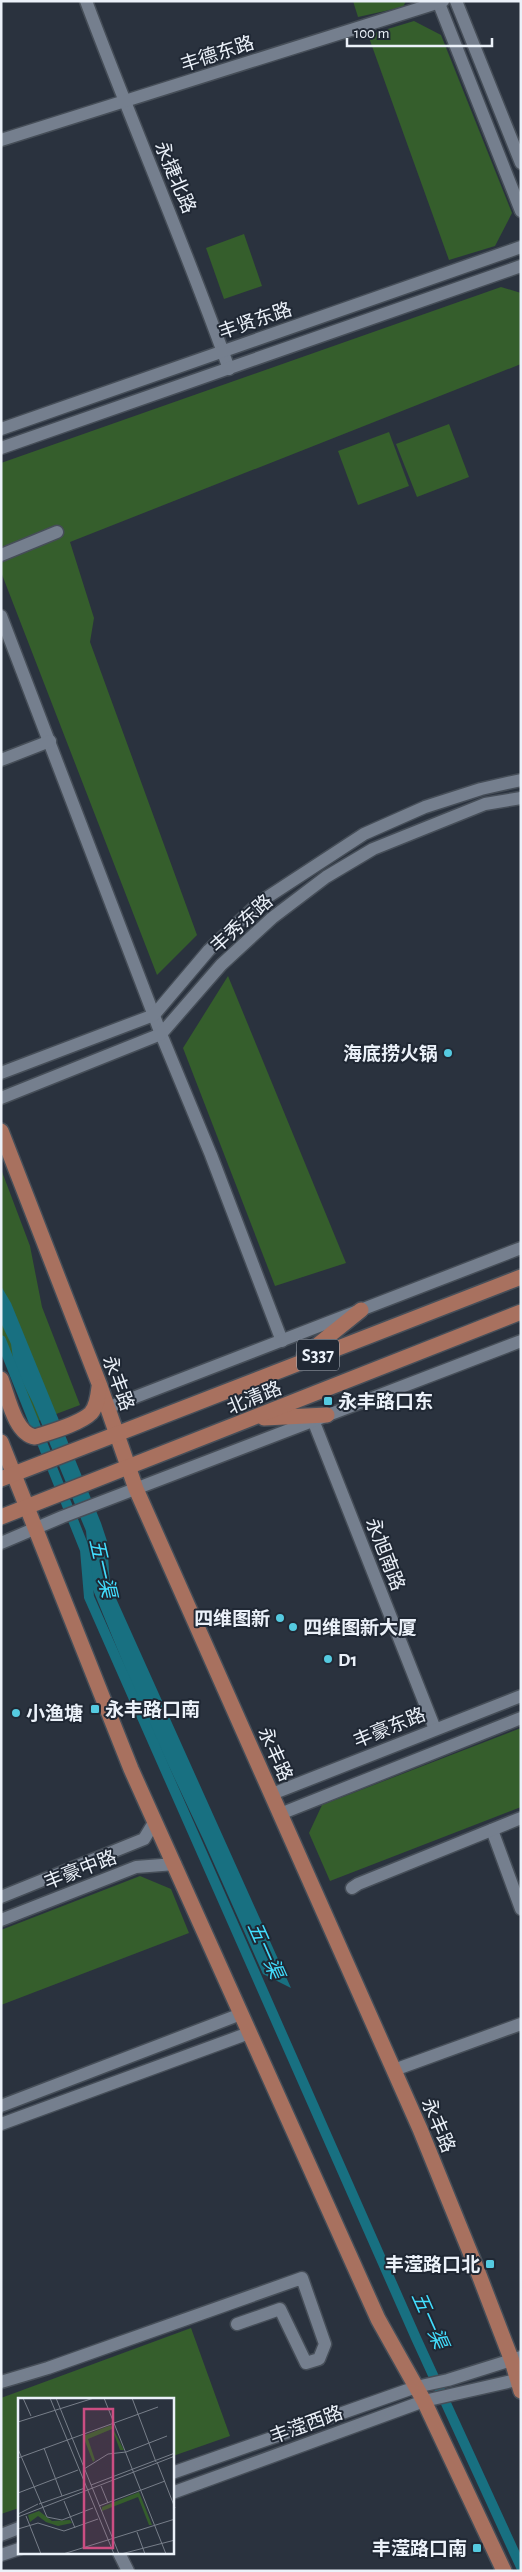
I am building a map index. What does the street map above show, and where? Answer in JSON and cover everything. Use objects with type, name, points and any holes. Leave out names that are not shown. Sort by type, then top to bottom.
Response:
[{"type":"main road","name":"永丰路","points":[[1,1131],[100,1386],[116,1434],[130,1467],[136,1490],[394,2070],[516,2359],[519,2383]]},
{"type":"main road","name":"北清路","points":[[8,1476],[521,1277]]},
{"type":"main road","points":[[292,1365],[361,1310]]},
{"type":"main road","name":"北清路","points":[[1,1517],[521,1312]]},
{"type":"main road","points":[[1,1379],[21,1429],[28,1436],[35,1437],[82,1419],[91,1413],[97,1403],[100,1386]]},
{"type":"main road","points":[[253,1419],[327,1415]]},
{"type":"main road","points":[[2,1446],[8,1476],[27,1507],[34,1530],[131,1769],[176,1864],[249,2033],[378,2319],[424,2401],[504,2571]]},
{"type":"street","name":"永捷北路","points":[[86,1],[124,102],[186,250],[229,369]]},
{"type":"street","points":[[456,1],[521,163]]},
{"type":"street","name":"丰德东路","points":[[1,140],[440,2]]},
{"type":"street","points":[[440,2],[521,211]]},
{"type":"street","name":"丰贤东路","points":[[1,429],[521,247]]},
{"type":"street","name":"丰贤东路","points":[[1,448],[521,266]]},
{"type":"street","points":[[1,555],[57,532]]},
{"type":"street","points":[[1,616],[161,1034],[282,1340]]},
{"type":"street","points":[[1,760],[50,741]]},
{"type":"street","name":"丰秀东路","points":[[1,1073],[154,1015],[210,950],[253,909],[316,863],[364,834],[425,807],[481,789],[521,780]]},
{"type":"street","name":"丰秀东路","points":[[1,1098],[161,1034],[221,965],[272,918],[326,877],[373,849],[431,824],[485,804],[521,798]]},
{"type":"street","points":[[107,1408],[521,1248]]},
{"type":"street","points":[[1,1543],[62,1517],[521,1341]]},
{"type":"street","name":"永旭南路","points":[[313,1420],[435,1730]]},
{"type":"street","name":"丰豪东路","points":[[272,1794],[521,1696]]},
{"type":"street","points":[[280,1814],[521,1718]]},
{"type":"street","points":[[352,1888],[521,1818]]},
{"type":"street","name":"丰豪中路","points":[[1,1897],[144,1839],[156,1821]]},
{"type":"street","points":[[492,1830],[520,1906]]},
{"type":"street","name":"丰豪中路","points":[[1,1920],[136,1867],[176,1864]]},
{"type":"street","points":[[1,2106],[241,2014]]},
{"type":"street","points":[[394,2070],[521,2024]]},
{"type":"street","points":[[1,2124],[249,2033]]},
{"type":"street","points":[[1,2382],[48,2368],[302,2278],[325,2344],[319,2359],[306,2363],[280,2309],[237,2324]]},
{"type":"street","name":"丰滢西路","points":[[174,2472],[416,2386],[448,2380],[516,2359]]},
{"type":"street","name":"丰滢西路","points":[[174,2492],[424,2401],[454,2396],[493,2385],[519,2383]]},
{"type":"street","points":[[1,2535],[18,2528]]},
{"type":"street","points":[[1,2555],[18,2549]]},
{"type":"street","points":[[120,2554],[128,2571]]},
{"type":"green space","points":[[353,1],[406,1],[403,7],[358,17]]},
{"type":"green space","points":[[414,21],[441,35],[512,213],[495,246],[449,260],[368,35]]},
{"type":"green space","points":[[244,234],[262,286],[224,299],[206,248]]},
{"type":"green space","points":[[501,287],[521,293],[521,364],[70,542],[94,618],[90,642],[197,935],[157,975],[1,572],[1,463]]},
{"type":"green space","points":[[449,424],[469,477],[417,497],[396,444]]},
{"type":"green space","points":[[389,432],[409,486],[358,505],[338,451]]},
{"type":"green space","points":[[228,976],[346,1263],[275,1286],[183,1048]]},
{"type":"green space","points":[[1,1169],[30,1246],[42,1307],[80,1405],[35,1422],[1,1352]]},
{"type":"green space","points":[[521,1728],[521,1807],[330,1881],[309,1833],[322,1805]]},
{"type":"green space","points":[[140,1876],[171,1889],[189,1933],[1,2005],[1,1930]]},
{"type":"green space","points":[[191,2328],[230,2436],[174,2456],[174,2398],[18,2398],[18,2508],[1,2514],[1,2398]]},
{"type":"water","points":[[1,1286],[11,1303],[101,1523],[107,1541],[110,1585],[291,1988],[263,1974],[142,1709],[91,1585],[86,1531],[33,1403],[14,1365],[11,1344],[1,1323]]},
{"type":"waterway","name":"五一渠","points":[[1,1340],[85,1550],[89,1597],[416,2338],[521,2567]]},
{"type":"place","name":"海底捞火锅","points":[[448,1053]]},
{"type":"place","name":"永丰路口东","points":[[328,1401]]},
{"type":"place","name":"四维图新","points":[[280,1618]]},
{"type":"place","name":"四维图新大厦","points":[[293,1627]]},
{"type":"place","name":"D1","points":[[328,1659]]},
{"type":"place","name":"永丰路口南","points":[[95,1709]]},
{"type":"place","name":"小渔塘","points":[[16,1713]]},
{"type":"place","name":"丰滢路口北","points":[[490,2264]]},
{"type":"place","name":"丰滢路口南","points":[[477,2548]]}]
